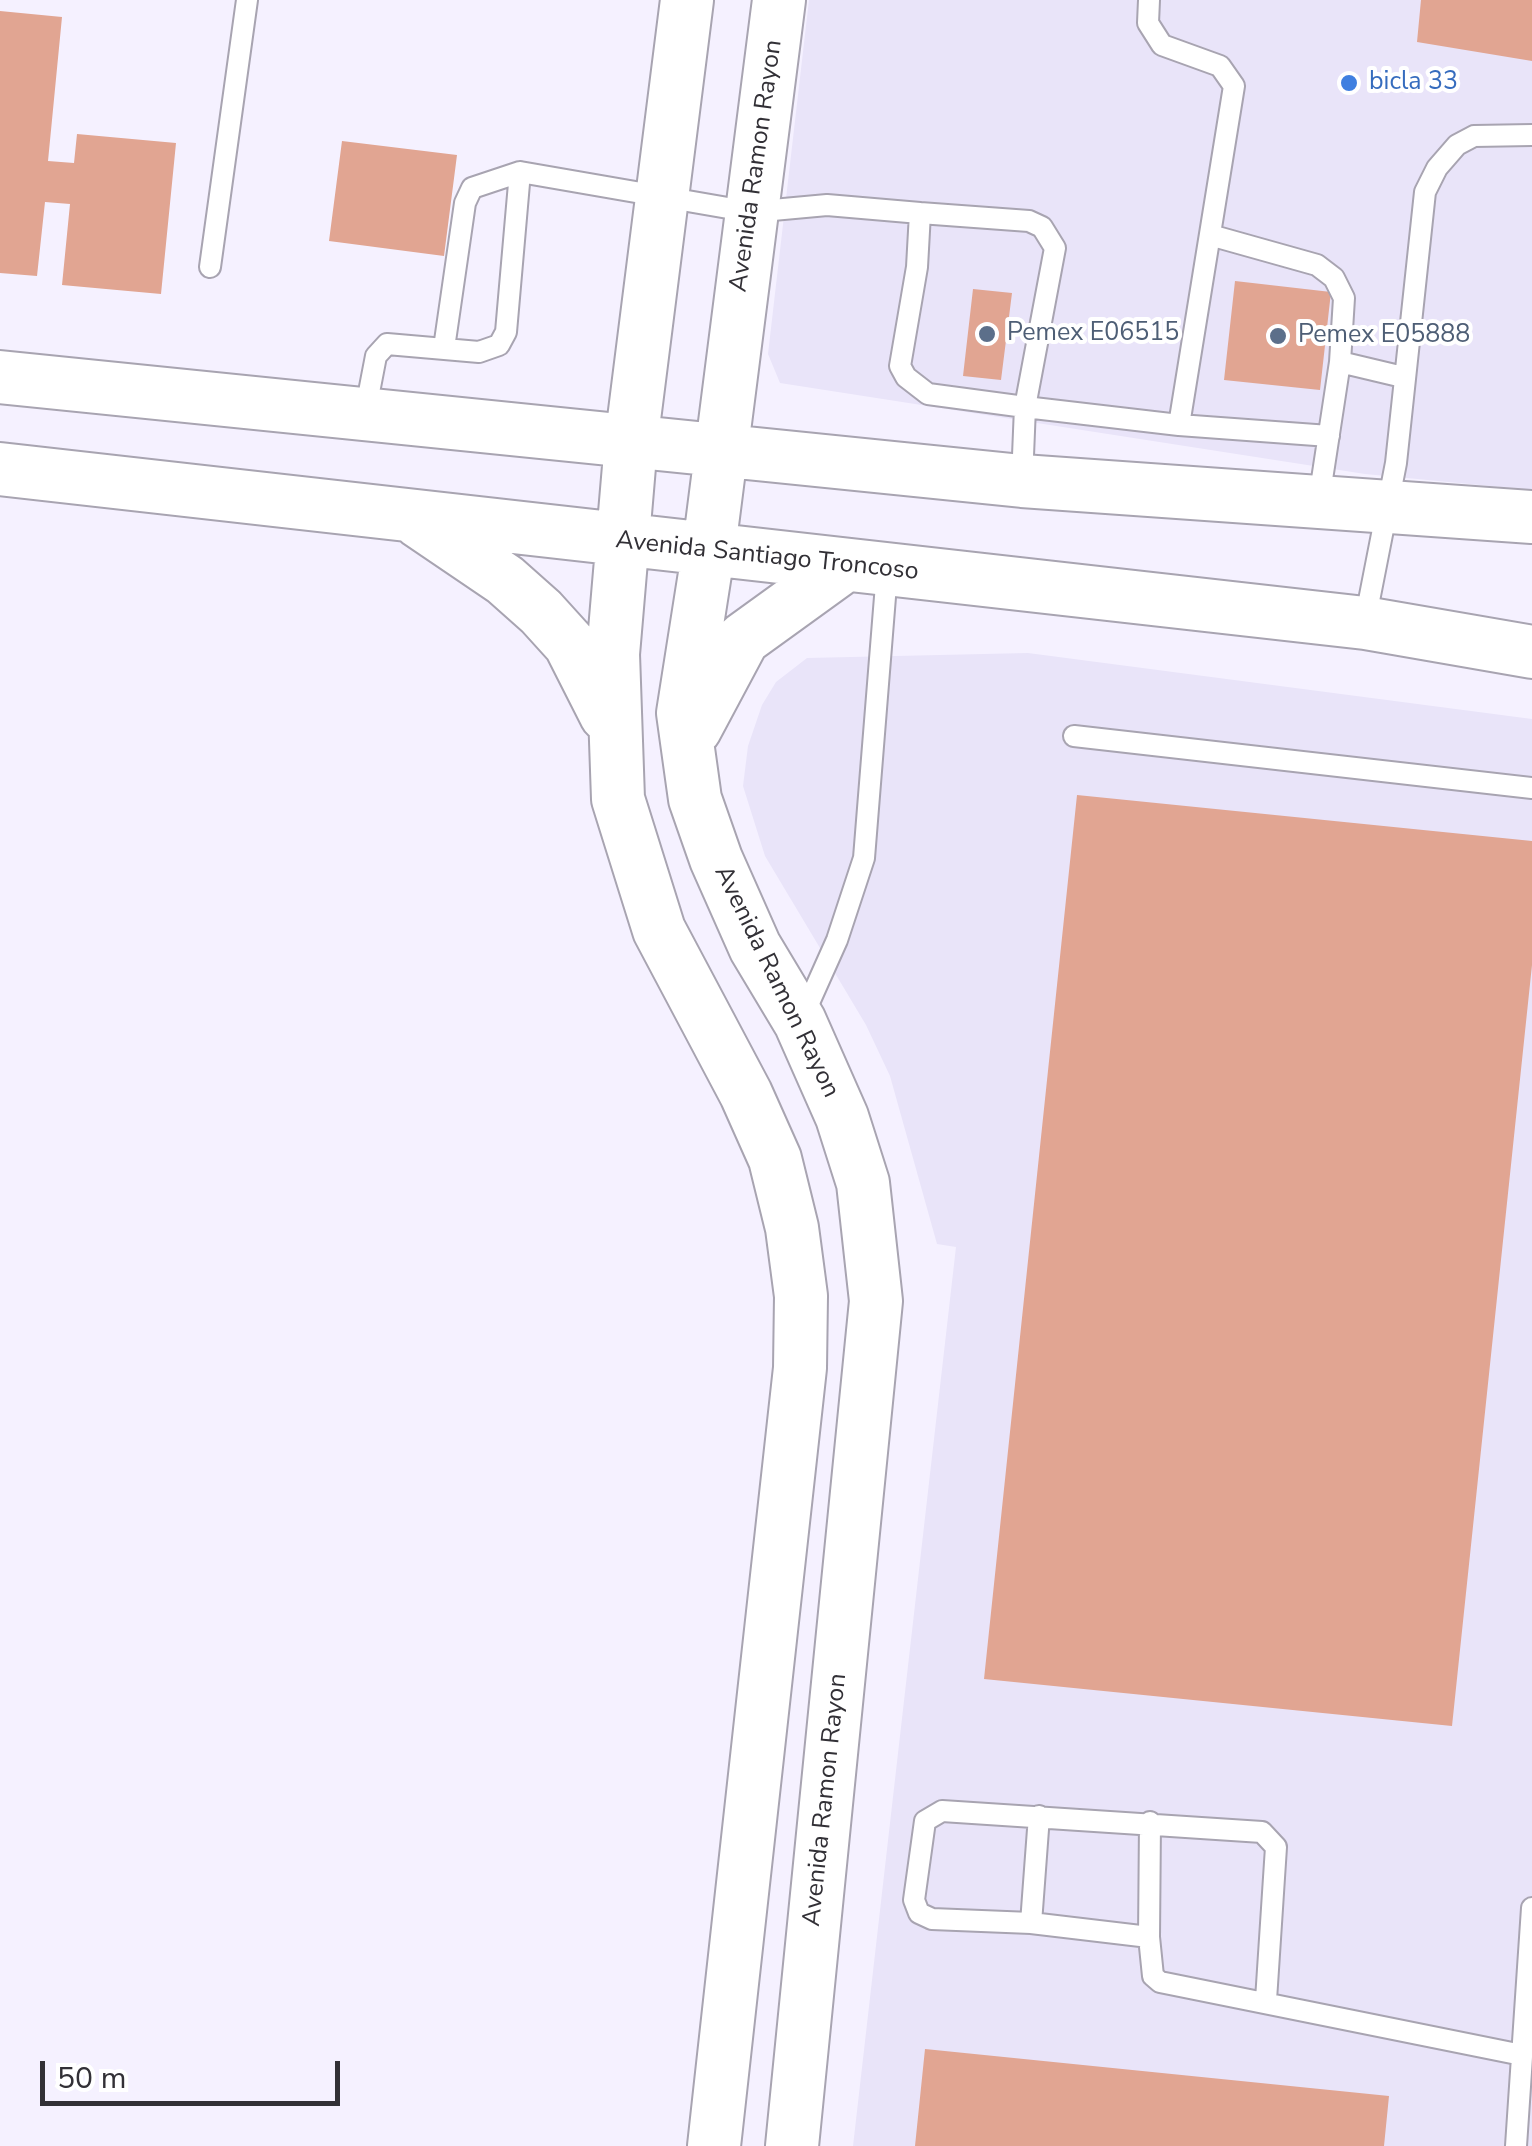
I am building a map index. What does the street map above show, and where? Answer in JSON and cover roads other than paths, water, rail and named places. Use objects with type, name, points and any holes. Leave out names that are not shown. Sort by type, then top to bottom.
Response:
[{"type":"main road","points":[[687,0],[622,541],[613,654],[618,799],[659,930],[775,1159],[792,1228],[800,1296],[800,1368],[714,2146]]},
{"type":"main road","name":"Avenida Ramon Rayon","points":[[779,0],[710,548],[683,714],[694,799],[716,859],[755,947],[800,1022],[842,1117],[862,1184],[876,1301],[792,2146]]},
{"type":"main road","points":[[0,377],[720,454],[1022,482],[1532,517]]},
{"type":"main road","name":"Avenida Santiago Troncoso","points":[[0,469],[1365,623],[1532,652]]},
{"type":"main road","points":[[408,514],[505,580],[541,612],[570,644],[595,686],[614,733]]},
{"type":"main road","points":[[687,743],[743,638],[866,568]]},
{"type":"lane","points":[[210,266],[247,0]]},
{"type":"lane","points":[[1149,0],[1148,23],[1162,45],[1220,66],[1234,86],[1179,425]]},
{"type":"lane","points":[[1365,623],[1396,463],[1402,377],[1425,192],[1437,168],[1457,145],[1474,136],[1532,135]]},
{"type":"lane","points":[[364,415],[376,356],[386,344],[490,351],[506,332],[520,172]]},
{"type":"lane","points":[[444,348],[464,203],[472,188],[520,172],[751,212],[827,205],[1028,221],[1042,227],[1054,248],[1026,407],[1022,482]]},
{"type":"lane","points":[[920,212],[918,267],[900,366],[928,394],[1179,425],[1329,436]]},
{"type":"lane","points":[[1210,235],[1317,265],[1334,278],[1344,298],[1340,362],[1318,504]]},
{"type":"lane","points":[[1340,362],[1402,377]]},
{"type":"lane","points":[[800,1022],[837,940],[864,858],[866,568]]},
{"type":"lane","points":[[1074,736],[1532,788]]},
{"type":"lane","points":[[1149,1936],[1031,1923],[932,1919],[919,1913],[914,1900],[923,1828],[930,1815],[942,1811],[1262,1832],[1272,1842],[1266,2000]]},
{"type":"lane","points":[[1031,1923],[1039,1816]]},
{"type":"lane","points":[[1150,1822],[1149,1936],[1152,1976],[1160,1982],[1266,2000],[1522,2055]]},
{"type":"lane","points":[[1516,2146],[1532,1908]]},
{"type":"place","name":"bicla 33","points":[[1349,83]]},
{"type":"place","name":"Pemex E06515","points":[[987,334]]},
{"type":"place","name":"Pemex E05888","points":[[1278,336]]}]
